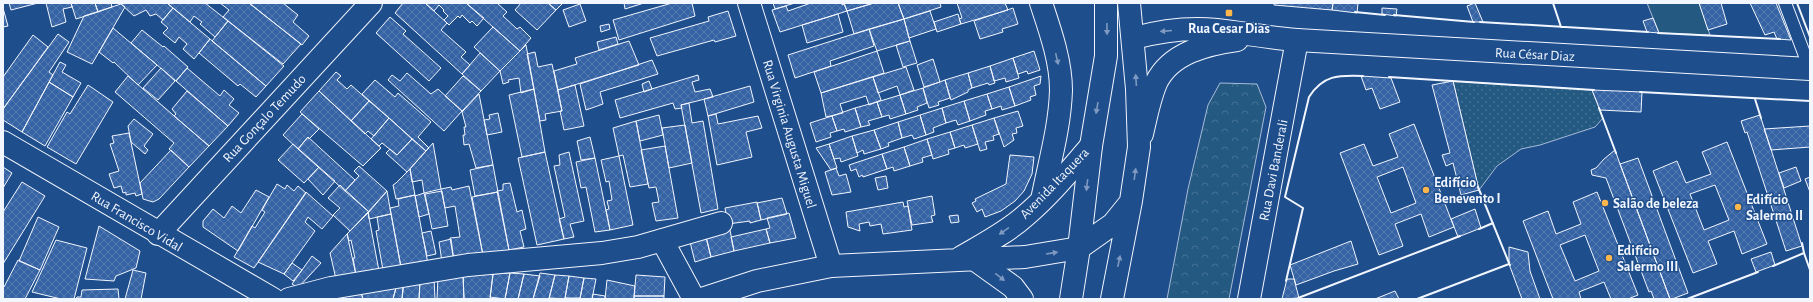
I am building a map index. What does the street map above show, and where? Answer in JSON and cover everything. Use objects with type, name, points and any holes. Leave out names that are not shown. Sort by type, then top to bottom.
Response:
[{"type":"street","name":"Rua Gonçalo Temudo","points":[[158,234],[370,3]]},
{"type":"street","name":"Rua Virginia Augusta Miguel","points":[[749,3],[831,266]]},
{"type":"street","points":[[1041,3],[1058,62],[1061,89],[1059,115],[1042,200]]},
{"type":"street","name":"Avenida Itaquera","points":[[966,259],[1024,217],[1042,200],[1091,146],[1106,56],[1106,3]]},
{"type":"street","points":[[1112,299],[1131,201],[1139,147],[1134,38],[1129,3]]},
{"type":"street","name":"Rua César Diaz","points":[[1106,56],[1116,48],[1134,38],[1156,32],[1216,30],[1260,37],[1297,40],[1810,69]]},
{"type":"street","name":"Rua César Diaz","points":[[1139,147],[1150,99],[1157,82],[1172,62],[1197,49],[1224,42],[1260,37]]},
{"type":"street","name":"Rua Davi Banderali","points":[[1249,299],[1297,40]]},
{"type":"street","name":"Rua Francisco Vidal","points":[[3,142],[158,234],[273,299]]},
{"type":"street","points":[[1071,299],[1079,248],[1091,146]]},
{"type":"street","points":[[1079,248],[1113,224],[1131,201]]},
{"type":"street","points":[[289,299],[331,288],[436,270],[498,262],[602,253],[638,247],[721,223]]},
{"type":"street","points":[[662,240],[694,299]]},
{"type":"street","name":"Avenida Itaquera","points":[[702,299],[757,281],[831,266],[1025,257],[1079,248]]},
{"type":"street","points":[[966,259],[1013,286],[1022,299]]},
{"type":"lane","points":[[1785,3],[1810,69]]},
{"type":"green space","points":[[1647,3],[1699,3],[1710,35],[1659,33]]},
{"type":"green space","points":[[1453,81],[1592,90],[1603,118],[1595,127],[1540,145],[1521,149],[1497,166],[1479,190]]},
{"type":"green space","points":[[1220,83],[1257,84],[1266,107],[1229,299],[1167,299],[1188,189],[1208,105]]},
{"type":"building","points":[[9,3],[38,3],[11,10]]},
{"type":"building","points":[[46,3],[71,3],[72,7],[63,9],[66,22],[52,27]]},
{"type":"building","points":[[71,3],[95,3],[98,12],[76,19]]},
{"type":"building","points":[[95,3],[111,3],[112,7],[98,12]]},
{"type":"building","points":[[167,3],[173,8],[163,20],[156,14],[150,16],[146,10],[134,16],[121,4]]},
{"type":"building","points":[[167,3],[205,3],[228,21],[215,37],[200,24],[202,22],[194,16],[190,22]]},
{"type":"building","points":[[220,3],[249,3],[301,44],[283,64],[223,17],[229,10]]},
{"type":"building","points":[[249,3],[283,3],[298,15],[293,22],[309,36],[302,45]]},
{"type":"building","points":[[403,3],[425,3],[447,23],[441,30],[466,52],[461,57],[470,65],[462,74],[395,13]]},
{"type":"building","points":[[425,3],[466,3],[484,18],[477,26],[472,21],[470,23],[462,15],[460,18],[458,16],[449,25],[444,20],[448,16],[439,5],[434,11]]},
{"type":"building","points":[[466,3],[497,3],[507,12],[503,16],[517,29],[520,27],[531,38],[520,51]]},
{"type":"building","points":[[521,3],[548,3],[556,10],[537,30],[515,10]]},
{"type":"building","points":[[548,3],[563,3],[556,10]]},
{"type":"building","points":[[624,3],[644,3],[625,9]]},
{"type":"building","points":[[672,3],[692,3],[695,16],[619,40],[613,20]]},
{"type":"building","points":[[773,3],[795,3],[775,9]]},
{"type":"building","points":[[811,3],[842,3],[847,11],[780,32],[772,10],[786,6],[788,11]]},
{"type":"building","points":[[844,3],[874,3],[847,11]]},
{"type":"building","points":[[874,3],[898,3],[904,19],[854,34],[847,11]]},
{"type":"building","points":[[898,3],[940,3],[941,7],[904,19]]},
{"type":"building","points":[[957,3],[1005,3],[1008,10],[961,24],[959,19],[962,18]]},
{"type":"building","points":[[1274,3],[1333,3],[1332,10],[1274,5]]},
{"type":"building","points":[[1333,3],[1358,3],[1357,13],[1332,10]]},
{"type":"building","points":[[1475,3],[1483,22],[1473,22],[1467,6]]},
{"type":"building","points":[[1699,3],[1721,3],[1727,24],[1708,30]]},
{"type":"building","points":[[1750,3],[1776,3],[1791,40],[1777,39],[1774,32],[1765,35]]},
{"type":"building","points":[[121,4],[125,7],[92,64],[67,52],[84,16]]},
{"type":"building","points":[[580,4],[586,21],[569,27],[563,10]]},
{"type":"building","points":[[3,8],[8,26],[3,27]]},
{"type":"building","points":[[173,8],[210,39],[194,59],[183,49],[187,44],[179,37],[175,43],[163,33],[168,28],[161,22]]},
{"type":"building","points":[[1013,8],[1018,24],[1002,29],[1003,32],[980,39],[974,21]]},
{"type":"building","points":[[1382,8],[1397,9],[1396,16],[1382,14]]},
{"type":"building","points":[[728,11],[736,36],[715,42],[714,40],[657,56],[650,38],[709,21],[708,17]]},
{"type":"building","points":[[930,11],[936,29],[909,38],[904,19]]},
{"type":"building","points":[[838,14],[843,32],[807,43],[802,25]]},
{"type":"building","points":[[958,14],[961,24],[937,32],[934,22]]},
{"type":"building","points":[[390,17],[406,31],[403,34],[441,68],[429,81],[376,33]]},
{"type":"building","points":[[1653,18],[1659,33],[1647,32],[1643,21]]},
{"type":"building","points":[[904,19],[910,41],[877,51],[869,29]]},
{"type":"building","points":[[228,21],[284,66],[266,86],[212,41]]},
{"type":"building","points":[[609,24],[610,29],[601,32],[600,26]]},
{"type":"building","points":[[493,27],[520,51],[500,71],[474,47]]},
{"type":"building","points":[[113,28],[157,65],[138,85],[114,62],[113,63],[99,52]]},
{"type":"building","points":[[869,29],[874,46],[830,61],[831,66],[795,78],[788,55]]},
{"type":"building","points":[[142,30],[163,47],[164,46],[188,67],[176,81],[131,43]]},
{"type":"building","points":[[58,34],[69,42],[49,72],[53,75],[22,132],[3,120],[3,109]]},
{"type":"building","points":[[33,35],[48,47],[3,109],[3,77]]},
{"type":"building","points":[[616,37],[618,44],[599,50],[597,42]]},
{"type":"building","points":[[210,39],[266,86],[256,97],[240,84],[238,86],[199,53]]},
{"type":"building","points":[[629,41],[639,65],[558,90],[554,71],[577,64],[575,58]]},
{"type":"building","points":[[910,41],[917,63],[903,67],[896,45]]},
{"type":"building","points":[[526,45],[534,89],[521,93],[519,78],[508,80],[509,82],[503,84],[500,71]]},
{"type":"building","points":[[877,51],[884,73],[821,93],[814,72]]},
{"type":"building","points":[[1034,51],[1040,70],[1028,74],[1027,71],[1018,74],[1013,58]]},
{"type":"building","points":[[535,52],[538,67],[552,64],[562,111],[545,114],[546,120],[540,121],[527,54]]},
{"type":"building","points":[[480,53],[500,71],[481,91],[462,74]]},
{"type":"building","points":[[1013,58],[1019,78],[1006,82],[1005,78],[994,81],[990,66]]},
{"type":"building","points":[[933,59],[940,82],[924,87],[917,65]]},
{"type":"building","points":[[652,60],[658,74],[600,92],[603,104],[586,110],[580,84]]},
{"type":"building","points":[[60,62],[66,65],[62,72],[81,83],[73,97],[49,82]]},
{"type":"building","points":[[990,66],[995,83],[989,85],[988,83],[972,88],[968,73]]},
{"type":"building","points":[[906,67],[914,90],[900,95],[897,86],[878,93],[873,77]]},
{"type":"building","points":[[161,68],[175,81],[158,100],[143,88]]},
{"type":"building","points":[[187,68],[220,96],[224,90],[234,99],[229,105],[239,113],[228,126],[176,81]]},
{"type":"building","points":[[336,72],[341,76],[337,80],[347,89],[351,85],[369,101],[351,121],[319,91]]},
{"type":"building","points":[[407,73],[431,94],[438,89],[462,111],[444,131],[388,80],[392,75],[400,81]]},
{"type":"building","points":[[968,73],[972,88],[968,90],[968,92],[951,100],[945,80]]},
{"type":"building","points":[[698,75],[699,80],[692,82],[695,92],[710,89],[713,97],[681,105],[682,108],[675,109],[673,103],[620,118],[615,100]]},
{"type":"building","points":[[128,76],[209,146],[189,167],[169,149],[174,143],[115,92]]},
{"type":"building","points":[[463,76],[481,91],[462,111],[445,96]]},
{"type":"building","points":[[1041,76],[1040,84],[1034,86],[1036,95],[1030,97],[1031,100],[1015,106],[1009,87]]},
{"type":"building","points":[[1361,76],[1391,78],[1400,102],[1380,109],[1372,88],[1366,90]]},
{"type":"building","points":[[873,77],[881,100],[869,105],[866,96],[840,104],[843,113],[826,117],[821,93]]},
{"type":"building","points":[[375,80],[395,97],[398,93],[431,122],[418,137],[429,148],[426,151],[362,94]]},
{"type":"building","points":[[945,80],[950,98],[938,102],[939,105],[929,108],[923,88]]},
{"type":"building","points":[[649,81],[652,89],[644,92],[642,84]]},
{"type":"building","points":[[1453,81],[1479,190],[1461,195],[1453,163],[1446,166],[1442,155],[1450,153],[1432,85]]},
{"type":"building","points":[[49,82],[73,97],[45,146],[22,132]]},
{"type":"building","points":[[88,85],[113,102],[76,164],[47,147],[67,112],[70,114]]},
{"type":"building","points":[[575,85],[584,126],[564,130],[558,90]]},
{"type":"building","points":[[750,86],[754,102],[708,116],[704,99]]},
{"type":"building","points":[[1009,87],[1015,106],[1002,110],[1001,106],[992,109],[987,94]]},
{"type":"building","points":[[923,88],[927,103],[917,107],[918,110],[906,114],[900,95]]},
{"type":"building","points":[[534,89],[545,152],[522,157],[509,95]]},
{"type":"building","points":[[1592,90],[1642,92],[1641,112],[1600,110]]},
{"type":"building","points":[[187,91],[228,126],[209,146],[174,116],[176,114],[172,109]]},
{"type":"building","points":[[319,91],[381,148],[363,166],[300,112]]},
{"type":"building","points":[[479,94],[493,165],[476,168],[469,144],[464,145],[463,135],[465,135],[464,127],[466,127],[462,112]]},
{"type":"building","points":[[987,94],[992,109],[985,111],[986,115],[970,121],[964,101]]},
{"type":"building","points":[[900,95],[906,114],[890,119],[889,115],[882,117],[877,102]]},
{"type":"building","points":[[369,101],[389,118],[374,136],[368,131],[365,134],[351,121]]},
{"type":"building","points":[[964,101],[970,121],[958,125],[956,120],[946,123],[942,108]]},
{"type":"building","points":[[877,102],[882,117],[868,121],[870,125],[861,127],[855,108]]},
{"type":"building","points":[[689,103],[692,123],[703,121],[718,209],[701,213],[681,105]]},
{"type":"building","points":[[855,108],[861,127],[845,132],[844,129],[837,131],[832,116]]},
{"type":"building","points":[[942,108],[946,123],[933,128],[934,132],[926,135],[920,115]]},
{"type":"building","points":[[1018,111],[1023,126],[1016,128],[1017,133],[1012,134],[1014,140],[1004,147],[994,118]]},
{"type":"building","points":[[498,113],[502,132],[487,135],[484,120],[490,119],[489,115]]},
{"type":"building","points":[[302,114],[319,129],[309,139],[308,137],[298,149],[283,135]]},
{"type":"building","points":[[716,114],[718,124],[758,116],[762,128],[746,132],[752,157],[717,165],[708,116]]},
{"type":"building","points":[[659,115],[663,135],[640,141],[636,121]]},
{"type":"building","points":[[920,115],[926,135],[914,139],[912,135],[902,138],[898,122]]},
{"type":"building","points":[[1760,115],[1802,246],[1786,251],[1747,132],[1745,133],[1741,121]]},
{"type":"building","points":[[832,116],[837,131],[830,133],[831,137],[816,142],[810,123]]},
{"type":"building","points":[[389,118],[412,139],[397,155],[382,143],[379,146],[371,139]]},
{"type":"building","points":[[994,118],[999,134],[993,136],[994,140],[985,142],[987,149],[980,151],[972,125]]},
{"type":"building","points":[[134,119],[153,134],[144,146],[148,150],[145,154],[131,142],[128,126]]},
{"type":"building","points":[[636,121],[648,184],[630,187],[623,155],[619,156],[613,128]]},
{"type":"building","points":[[898,122],[902,138],[888,143],[889,146],[881,149],[874,130]]},
{"type":"building","name":"Edifício Benevento I","points":[[1414,124],[1454,227],[1429,237],[1421,214],[1395,224],[1403,246],[1379,255],[1340,153],[1364,144],[1373,166],[1398,157],[1389,134]],"holes":[[[1403,167],[1416,203],[1391,213],[1377,177]]]},
{"type":"building","points":[[685,125],[692,163],[669,168],[662,128]]},
{"type":"building","points":[[972,125],[978,144],[965,148],[964,145],[955,148],[950,132]]},
{"type":"building","points":[[1810,126],[1810,147],[1771,150],[1764,129]]},
{"type":"building","points":[[874,130],[881,149],[864,154],[863,150],[857,153],[852,136]]},
{"type":"building","points":[[950,132],[955,148],[948,150],[949,154],[933,159],[927,139]]},
{"type":"building","points":[[129,133],[142,194],[136,196],[135,193],[126,195],[126,192],[123,193],[121,186],[114,188],[109,174],[119,171],[110,144],[114,143],[112,136]]},
{"type":"building","points":[[852,136],[858,156],[841,162],[840,158],[834,159],[829,144]]},
{"type":"building","points":[[308,137],[355,180],[345,191],[298,149]]},
{"type":"building","points":[[590,137],[595,158],[581,160],[577,141]]},
{"type":"building","points":[[412,139],[426,151],[407,172],[386,153],[390,149],[397,155]]},
{"type":"building","points":[[927,139],[932,155],[922,158],[923,162],[910,166],[904,147]]},
{"type":"building","name":"Edifício Salermo II","points":[[1727,142],[1767,244],[1742,254],[1734,231],[1708,241],[1717,264],[1693,273],[1653,171],[1677,161],[1686,183],[1711,174],[1702,152]],"holes":[[[1715,185],[1729,220],[1704,230],[1690,194]]]},
{"type":"building","points":[[433,143],[441,189],[424,193],[422,180],[412,182],[410,169]]},
{"type":"building","points":[[293,144],[319,167],[304,183],[278,160]]},
{"type":"building","points":[[829,144],[837,168],[831,170],[816,148]]},
{"type":"building","points":[[665,146],[678,218],[656,221],[652,203],[659,202],[656,187],[649,188],[641,150]]},
{"type":"building","points":[[904,147],[910,166],[894,171],[893,167],[887,169],[882,154]]},
{"type":"building","points":[[171,150],[189,167],[159,199],[153,202],[143,199],[140,183]]},
{"type":"building","points":[[1615,150],[1670,299],[1654,299],[1651,291],[1649,292],[1606,178],[1592,175],[1591,170],[1596,168]]},
{"type":"building","points":[[545,152],[564,239],[537,245],[518,158]]},
{"type":"building","points":[[569,152],[584,221],[570,224],[574,237],[564,239],[559,219],[565,217],[554,166],[560,165],[559,155]]},
{"type":"building","points":[[882,154],[887,169],[863,177],[862,175],[859,177],[856,169],[851,171],[849,165]]},
{"type":"building","points":[[1010,155],[1034,157],[1032,174],[1024,191],[1015,201],[1001,211],[985,217],[982,209],[977,212],[972,203],[976,201],[975,199],[1006,184]]},
{"type":"building","points":[[619,156],[633,225],[610,230],[606,210],[609,209],[607,201],[612,200],[609,181],[606,182],[601,160]]},
{"type":"building","points":[[595,158],[610,230],[595,232],[586,187],[581,188],[576,162]]},
{"type":"building","points":[[1638,158],[1688,293],[1672,299],[1670,299],[1620,164]]},
{"type":"building","points":[[493,165],[498,192],[475,196],[470,170]]},
{"type":"building","points":[[359,166],[387,191],[369,212],[345,191],[359,176],[354,171]]},
{"type":"building","points":[[3,167],[12,173],[3,188]]},
{"type":"building","points":[[319,167],[335,181],[323,195],[308,179]]},
{"type":"building","points":[[1796,167],[1801,181],[1784,188],[1779,173]]},
{"type":"building","points":[[836,168],[839,176],[846,174],[851,192],[832,195],[825,172]]},
{"type":"building","points":[[410,169],[415,195],[396,199],[393,185]]},
{"type":"building","points":[[886,176],[888,188],[878,190],[875,178]]},
{"type":"building","points":[[1810,177],[1810,192],[1805,179]]},
{"type":"building","points":[[22,182],[45,196],[3,264],[3,212]]},
{"type":"building","points":[[510,183],[517,212],[522,210],[526,229],[520,231],[524,247],[509,250],[497,191],[503,190],[503,184]]},
{"type":"building","points":[[277,184],[285,189],[287,185],[294,191],[298,186],[306,193],[254,268],[234,257],[252,226],[255,228],[265,212],[262,210]]},
{"type":"building","points":[[340,185],[369,212],[350,231],[333,215],[340,208],[328,198]]},
{"type":"building","points":[[469,186],[483,255],[454,261],[450,238],[460,237],[455,206],[445,208],[441,189],[451,187],[452,190]]},
{"type":"building","points":[[256,190],[269,197],[238,251],[203,227],[203,221],[213,209],[224,218],[232,206],[241,213]]},
{"type":"building","points":[[387,191],[391,214],[369,219],[368,212]]},
{"type":"building","points":[[442,191],[448,226],[432,229],[425,194]]},
{"type":"building","points":[[306,192],[333,216],[322,229],[308,217],[305,222],[315,231],[284,274],[258,262]]},
{"type":"building","points":[[498,192],[509,250],[483,255],[472,197]]},
{"type":"building","name":"Edifício Salermo III","points":[[1597,192],[1638,295],[1628,299],[1611,299],[1604,282],[1579,292],[1581,299],[1553,299],[1523,221],[1548,211],[1556,234],[1581,224],[1573,202]],"holes":[[[1585,235],[1599,271],[1575,281],[1560,245]]]},
{"type":"building","points":[[424,193],[429,214],[419,217],[415,196]]},
{"type":"building","points":[[415,195],[428,264],[401,267],[390,208],[399,206],[398,199]]},
{"type":"building","points":[[932,196],[935,215],[931,216],[933,222],[912,225],[907,201]]},
{"type":"building","points":[[782,198],[787,214],[761,220],[757,203]]},
{"type":"building","points":[[757,202],[761,220],[750,223],[750,221],[728,224],[725,208]]},
{"type":"building","points":[[903,202],[904,207],[908,206],[912,230],[883,234],[881,224],[870,226],[869,222],[859,224],[860,231],[848,227],[846,212]]},
{"type":"building","points":[[1475,209],[1481,228],[1458,237],[1451,219]]},
{"type":"building","points":[[368,212],[379,271],[356,275],[353,258],[355,258],[351,240],[349,241],[347,234]]},
{"type":"building","points":[[789,213],[796,238],[770,243],[766,229],[770,228],[767,218]]},
{"type":"building","points":[[391,214],[401,267],[383,270],[376,231],[379,230],[377,217]]},
{"type":"building","points":[[958,215],[959,222],[951,223],[949,216]]},
{"type":"building","points":[[38,217],[59,227],[40,270],[19,261]]},
{"type":"building","points":[[99,226],[140,251],[136,268],[116,276],[114,281],[85,279]]},
{"type":"building","points":[[766,229],[770,243],[734,251],[731,237]]},
{"type":"building","points":[[730,230],[734,251],[711,257],[706,237]]},
{"type":"building","points":[[431,231],[436,254],[427,256],[422,233]]},
{"type":"building","points":[[347,234],[356,275],[336,279],[330,253]]},
{"type":"building","points":[[706,237],[711,257],[695,262],[690,242]]},
{"type":"building","points":[[451,239],[454,261],[442,262],[439,242]]},
{"type":"building","points":[[56,240],[87,248],[74,299],[61,299],[32,292]]},
{"type":"building","points":[[1351,241],[1358,264],[1296,285],[1290,265]]},
{"type":"building","points":[[1509,247],[1528,252],[1530,271],[1540,299],[1522,299],[1509,264]]},
{"type":"building","points":[[1771,252],[1775,265],[1756,272],[1751,259]]},
{"type":"building","points":[[312,256],[321,263],[298,288],[292,284]]},
{"type":"building","points":[[18,260],[40,270],[25,299],[3,299],[3,287]]},
{"type":"building","points":[[292,263],[302,270],[293,281],[284,274]]},
{"type":"building","points":[[133,270],[146,273],[141,299],[125,299]]},
{"type":"building","points":[[510,273],[505,299],[490,297],[493,274]]},
{"type":"building","points":[[510,273],[524,274],[518,299],[505,299]]},
{"type":"building","points":[[540,273],[555,275],[549,299],[533,299]]},
{"type":"building","points":[[493,274],[490,299],[464,299],[463,275]]},
{"type":"building","points":[[524,274],[540,276],[533,299],[518,299]]},
{"type":"building","points":[[463,275],[464,299],[437,299],[438,277]]},
{"type":"building","points":[[555,275],[569,276],[565,298],[571,299],[549,298]]},
{"type":"building","points":[[636,275],[665,277],[664,296],[634,296]]},
{"type":"building","points":[[569,276],[584,278],[580,298],[565,298]]},
{"type":"building","points":[[584,278],[596,279],[592,299],[580,299]]},
{"type":"building","points":[[434,279],[435,299],[419,299],[420,282]]},
{"type":"building","points":[[1287,279],[1294,279],[1299,298],[1282,299]]},
{"type":"building","points":[[607,280],[635,286],[634,299],[605,299]]},
{"type":"building","points":[[420,282],[419,299],[402,299],[404,283]]},
{"type":"building","points":[[397,284],[393,299],[363,299],[360,289]]},
{"type":"building","points":[[397,284],[403,284],[402,299],[393,299]]},
{"type":"building","points":[[118,289],[119,299],[76,299],[77,297],[81,297],[82,290]]},
{"type":"building","points":[[360,289],[363,299],[308,299]]},
{"type":"building","points":[[1395,291],[1399,299],[1375,299]]},
{"type":"building","points":[[593,294],[605,296],[605,299],[592,299]]},
{"type":"building","points":[[634,296],[664,296],[664,299],[634,299]]},
{"type":"wall","points":[[1553,3],[1561,27]]},
{"type":"wall","points":[[1797,3],[1810,37]]},
{"type":"wall","points":[[1355,12],[1385,15]]},
{"type":"wall","points":[[1394,15],[1474,22]]},
{"type":"wall","points":[[1480,22],[1648,32]]},
{"type":"wall","points":[[1658,33],[1780,39]]},
{"type":"wall","points":[[1286,281],[1303,208],[1285,197],[1309,97],[1314,90],[1326,80],[1339,76],[1363,76]]},
{"type":"wall","points":[[1389,77],[1594,90]]},
{"type":"wall","points":[[1640,92],[1810,101]]},
{"type":"wall","points":[[1755,99],[1761,118]]},
{"type":"wall","points":[[1599,108],[1616,153]]},
{"type":"wall","points":[[1478,187],[1509,263]]},
{"type":"wall","points":[[1479,229],[1493,223]]},
{"type":"wall","points":[[1298,298],[1460,236]]},
{"type":"wall","points":[[1802,243],[1804,253]]},
{"type":"wall","points":[[1773,266],[1804,253],[1810,270]]},
{"type":"wall","points":[[1417,299],[1509,264],[1510,265]]},
{"type":"wall","points":[[1687,299],[1758,272]]},
{"type":"place","name":"Rua Cesar Dias","points":[[1229,13]]},
{"type":"place","name":"Edifício Benevento I","points":[[1426,190]]},
{"type":"place","name":"Salão de beleza","points":[[1605,203]]},
{"type":"place","name":"Edifício Salermo II","points":[[1738,207]]},
{"type":"place","name":"Edifício Salermo III","points":[[1609,258]]}]
